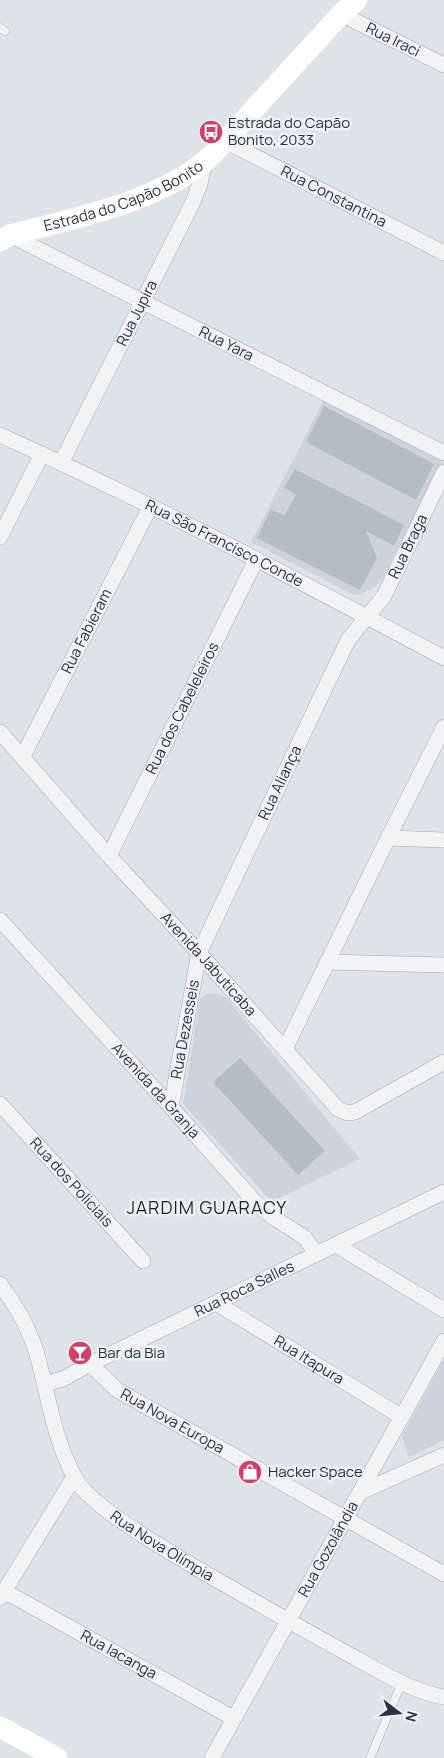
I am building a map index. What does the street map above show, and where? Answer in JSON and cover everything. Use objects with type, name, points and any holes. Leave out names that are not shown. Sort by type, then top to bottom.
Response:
[{"type":"street","name":"Estrada do Capão Bonito","points":[[5,238],[142,197],[170,185],[204,163],[341,14],[357,0]]},
{"type":"street","name":"Rua Iraci","points":[[341,14],[444,66]]},
{"type":"street","name":"Rua Constantina","points":[[225,141],[444,253]]},
{"type":"street","name":"Rua Jupira","points":[[61,462],[192,204],[200,184],[204,163]]},
{"type":"street","name":"Rua Yara","points":[[5,238],[141,302],[444,454]]},
{"type":"street","name":"Rua São Francisco Conde","points":[[0,435],[61,462],[256,560],[444,658]]},
{"type":"street","points":[[0,537],[42,454]]},
{"type":"street","name":"Rua Braga","points":[[367,617],[384,596],[444,472]]},
{"type":"street","name":"Rua Fabieram","points":[[23,756],[150,507]]},
{"type":"street","name":"Rua dos Cabeleleiros","points":[[109,856],[256,560]]},
{"type":"street","name":"Rua Aliança","points":[[199,953],[348,640],[367,617]]},
{"type":"street","points":[[285,1049],[444,727]]},
{"type":"street","name":"Avenida Jabuticaba","points":[[0,732],[109,856],[199,953],[338,1109],[348,1113],[356,1112],[444,1062]]},
{"type":"street","points":[[388,838],[444,840]]},
{"type":"street","name":"Avenida da Granja","points":[[0,920],[172,1107],[255,1202],[274,1218],[304,1237],[317,1254]]},
{"type":"street","name":"Rua Dezesseis","points":[[172,1107],[199,953]]},
{"type":"street","points":[[328,962],[444,964]]},
{"type":"street","name":"Rua dos Policiais","points":[[0,1104],[143,1260]]},
{"type":"street","name":"Rua Roca Salles","points":[[44,1384],[63,1379],[90,1364],[444,1192]]},
{"type":"street","points":[[336,1245],[444,1310]]},
{"type":"street","name":"Rua Nova Olímpia","points":[[0,1284],[27,1327],[36,1352],[54,1421],[74,1478],[104,1509],[146,1538],[288,1621],[402,1682],[421,1691],[444,1697]]},
{"type":"street","name":"Rua Itapura","points":[[216,1303],[402,1417]]},
{"type":"street","name":"Rua Gozolândia","points":[[212,1758],[444,1340]]},
{"type":"street","name":"Rua Nova Europa","points":[[90,1364],[117,1390],[444,1574]]},
{"type":"street","points":[[361,1492],[444,1455]]},
{"type":"street","points":[[2,1594],[74,1478]]},
{"type":"street","name":"Rua Iacanga","points":[[2,1594],[233,1718]]},
{"type":"street","points":[[0,1727],[34,1753],[57,1758]]},
{"type":"lane","points":[[370,1758],[402,1682]]},
{"type":"shaded area","points":[[324,399],[442,462],[382,579],[375,587],[362,594],[354,595],[251,542]]},
{"type":"shaded area","points":[[210,993],[225,996],[360,1159],[272,1202],[183,1104],[200,998]]},
{"type":"shaded area","points":[[444,1359],[444,1440],[409,1457],[402,1436]]},
{"type":"building","points":[[324,406],[434,464],[416,500],[306,442]]},
{"type":"building","points":[[295,469],[404,525],[394,546],[366,531],[377,558],[360,590],[257,538],[271,509],[284,516],[296,495],[284,488]]},
{"type":"building","points":[[240,1058],[325,1151],[298,1175],[213,1082]]},
{"type":"place","name":"Estrada do Capão Bonito, 2033","points":[[211,132]]},
{"type":"place","name":"Bar da Bia","points":[[80,1353]]},
{"type":"place","name":"Hacker Space","points":[[250,1472]]},
{"type":"district","name":"JARDIM GUARACY","points":[[207,1208]]}]
